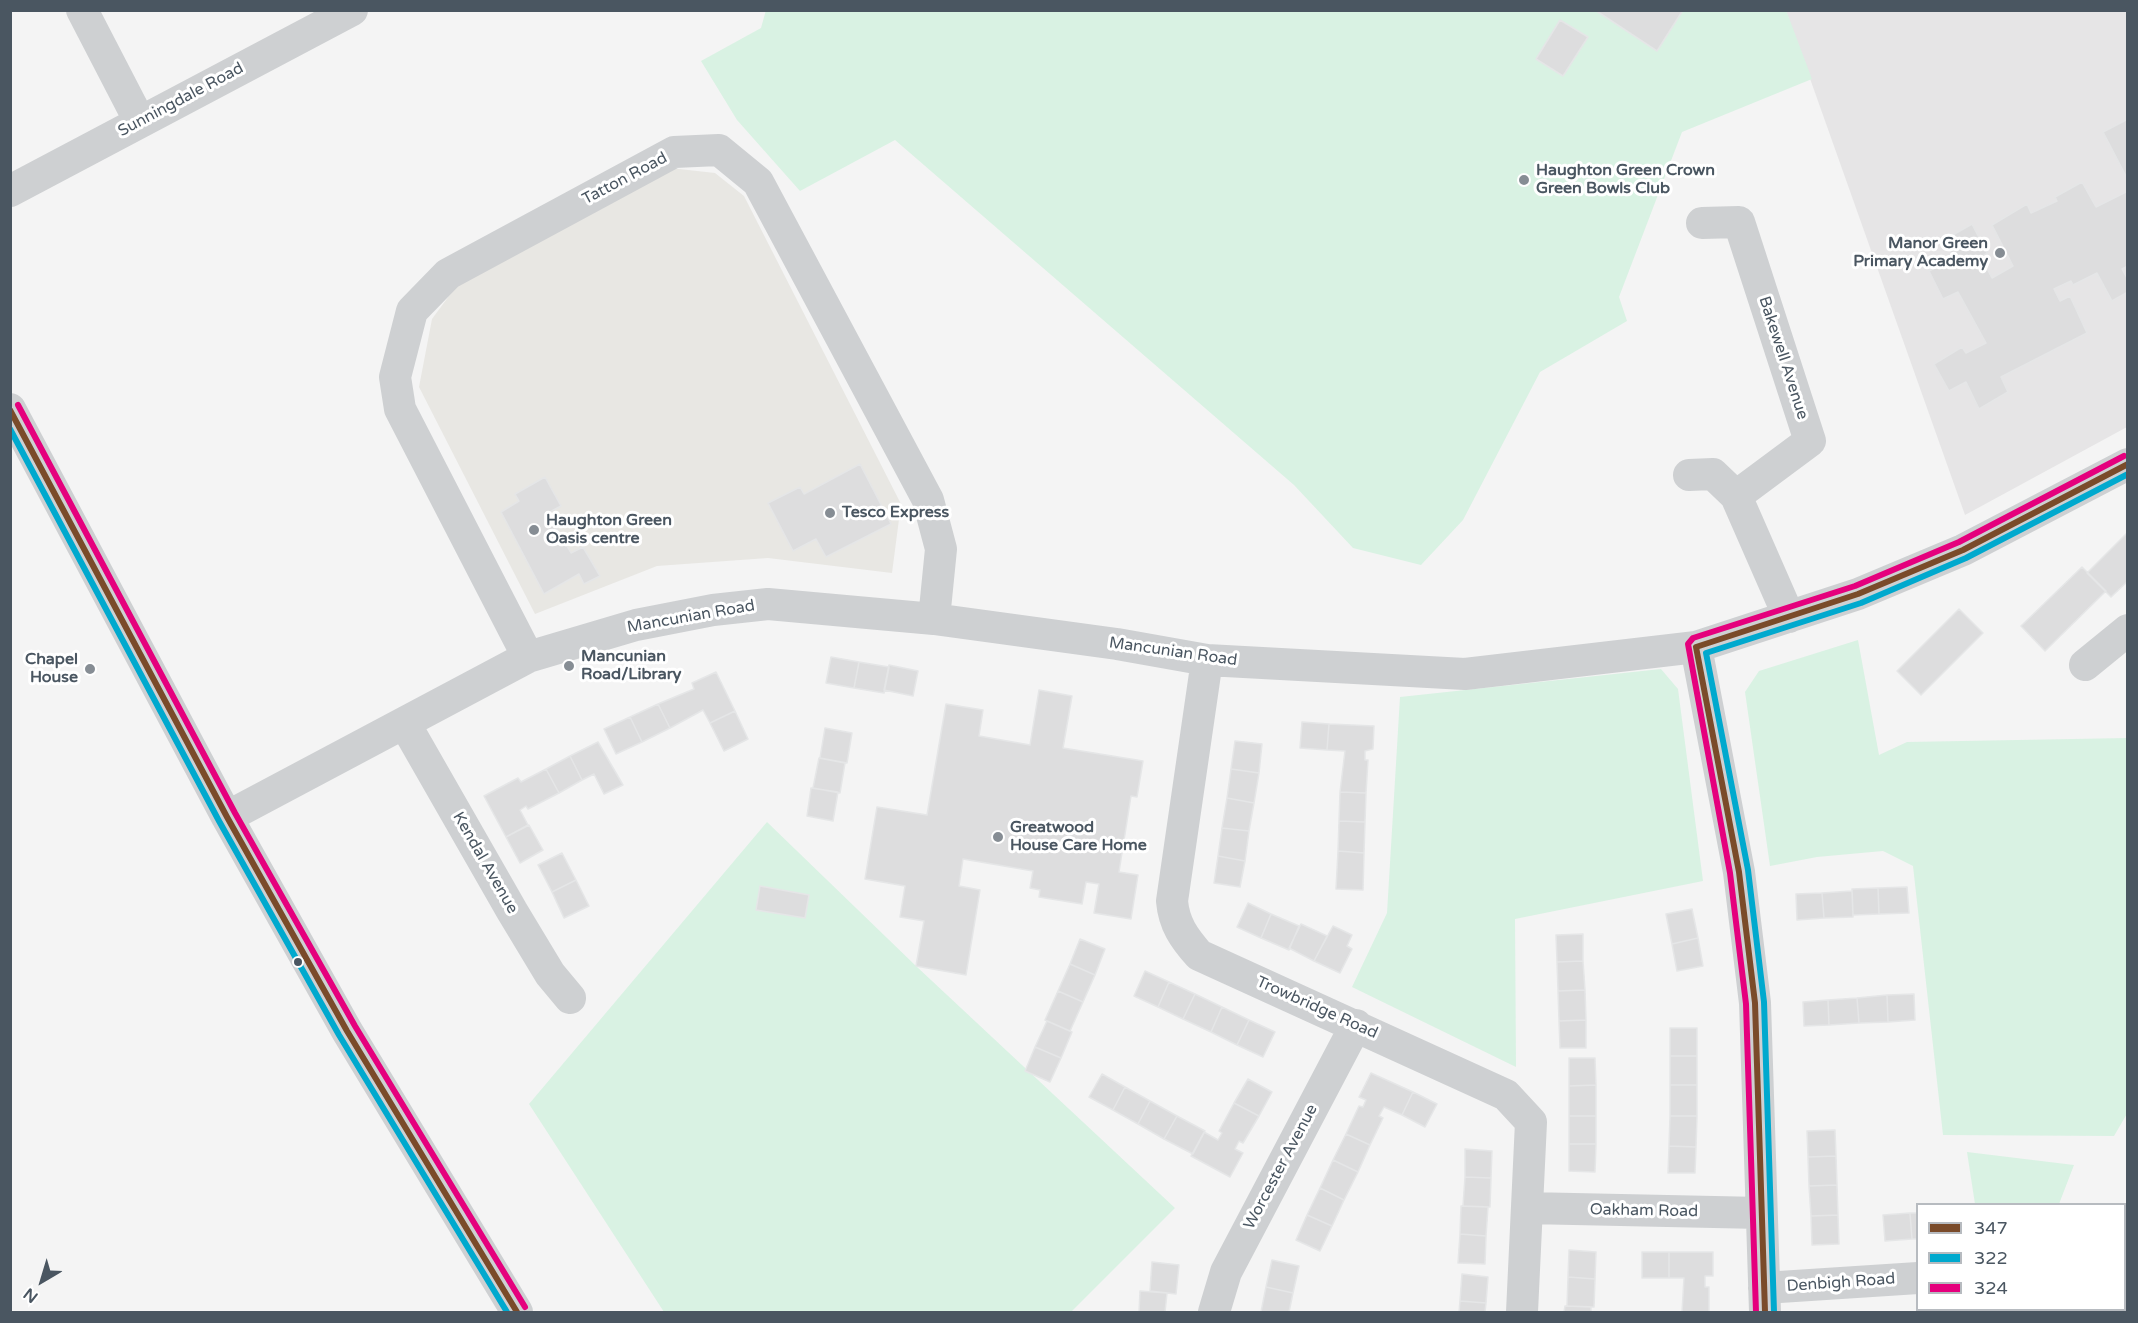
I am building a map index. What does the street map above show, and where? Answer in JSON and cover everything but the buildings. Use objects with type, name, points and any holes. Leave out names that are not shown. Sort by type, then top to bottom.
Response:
[{"type":"street","points":[[82,10],[140,122]]},
{"type":"street","name":"Sunningdale Road","points":[[10,191],[352,10]]},
{"type":"street","name":"Tatton Road","points":[[528,657],[400,409],[395,377],[412,311],[448,274],[674,152],[719,150],[758,182],[928,500],[941,549],[934,619]]},
{"type":"street","name":"Bakewell Avenue","points":[[1702,223],[1738,222],[1810,441],[1736,496]]},
{"type":"street","points":[[10,409],[227,817],[347,1031],[517,1312]]},
{"type":"street","name":"Mancunian Road","points":[[227,817],[528,657],[636,625],[713,610],[768,604],[934,619],[1117,644],[1207,660],[1465,674],[1696,647],[1858,594],[1963,550],[2127,464]]},
{"type":"street","points":[[1689,475],[1713,474],[1736,496],[1789,617]]},
{"type":"street","points":[[2085,665],[2127,630]]},
{"type":"street","points":[[1696,647],[1739,872],[1755,1004],[1765,1300]]},
{"type":"street","name":"Trowbridge Road","points":[[1207,660],[1172,901],[1173,915],[1184,938],[1199,954],[1506,1095],[1531,1122],[1522,1312]]},
{"type":"street","name":"Kendal Avenue","points":[[405,724],[512,911],[550,974],[570,998]]},
{"type":"street","name":"Worcester Avenue","points":[[1214,1312],[1226,1272],[1356,1025]]},
{"type":"street","name":"Oakham Road","points":[[1527,1208],[1761,1213]]},
{"type":"street","name":"Denbigh Road","points":[[1765,1300],[1916,1278]]},
{"type":"shaded area","name":"Manor Green Primary Academy","points":[[1786,11],[2127,11],[2127,427],[1965,515]]},
{"type":"shaded area","points":[[670,168],[715,173],[744,196],[901,504],[892,573],[768,558],[657,566],[535,614],[419,387],[432,319],[463,277]]},
{"type":"green space","points":[[766,10],[1786,10],[1812,79],[1682,132],[1619,297],[1627,321],[1540,372],[1463,520],[1421,565],[1353,548],[1294,485],[895,140],[800,191],[737,120],[701,61],[761,28]]},
{"type":"green space","points":[[1858,640],[1879,755],[1907,742],[2127,738],[2128,1112],[2114,1136],[1943,1135],[1913,866],[1883,851],[1817,857],[1770,866],[1745,692],[1759,671]]},
{"type":"green space","points":[[1661,669],[1678,689],[1703,881],[1515,919],[1516,1067],[1352,987],[1387,913],[1400,697]]},
{"type":"green space","points":[[767,822],[916,966],[1175,1208],[1071,1312],[664,1312],[529,1104]]},
{"type":"green space","points":[[1967,1152],[2074,1165],[2059,1203],[1975,1203]]},
{"type":"transit line","name":"324","points":[[18,405],[235,813],[355,1026],[525,1307]]},
{"type":"transit line","name":"347","points":[[10,410],[227,817],[347,1031],[517,1312]]},
{"type":"transit line","name":"322","points":[[10,429],[219,821],[339,1035],[507,1312]]},
{"type":"transit line","name":"324","points":[[1756,1312],[1746,1004],[1730,873],[1688,644],[1693,638],[1855,586],[1959,542],[2124,456]]},
{"type":"transit line","name":"347","points":[[1765,1312],[1755,1003],[1739,872],[1696,647],[1858,594],[1963,550],[2128,464]]},
{"type":"transit line","name":"322","points":[[1774,1312],[1764,1002],[1748,870],[1706,653],[1861,603],[1966,558],[2128,474]]},
{"type":"place","name":"Haughton Green Crown Green Bowls Club","points":[[1524,180]]},
{"type":"place","name":"Manor Green Primary Academy","points":[[2000,253]]},
{"type":"place","name":"Tesco Express","points":[[830,513]]},
{"type":"place","name":"Haughton Green Oasis centre","points":[[534,530]]},
{"type":"place","name":"Mancunian Road/Library","points":[[569,666]]},
{"type":"place","name":"Chapel House","points":[[90,669]]},
{"type":"place","name":"Greatwood House Care Home","points":[[998,837]]}]
